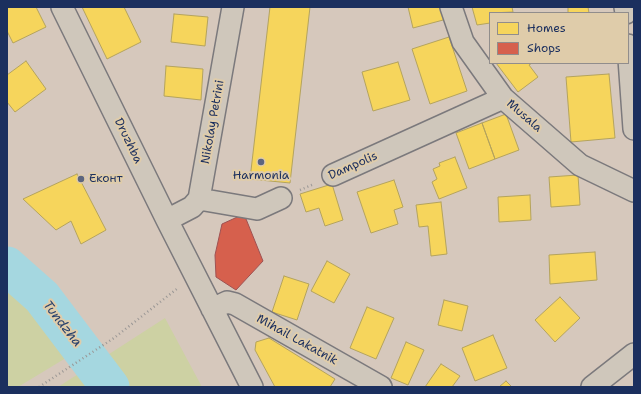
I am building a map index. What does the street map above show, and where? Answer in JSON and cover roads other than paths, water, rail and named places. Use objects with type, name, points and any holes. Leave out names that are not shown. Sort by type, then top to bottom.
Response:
[{"type":"street","name":"Druzhba","points":[[62,7],[167,220],[196,274],[212,309]]},
{"type":"street","name":"Nikolay Petrini","points":[[199,199],[234,7]]},
{"type":"street","name":"Musala","points":[[451,7],[463,42],[503,98],[580,165],[634,191]]},
{"type":"street","points":[[629,59],[634,129]]},
{"type":"street","name":"Dampolis","points":[[333,175],[503,98]]},
{"type":"street","points":[[167,220],[192,207],[199,199],[257,209],[281,198]]},
{"type":"street","name":"Mihail Lakatnik","points":[[212,309],[227,302],[235,304],[382,387]]},
{"type":"street","points":[[212,309],[252,387]]},
{"type":"street","points":[[592,387],[634,354]]},
{"type":"waterway","name":"Tundzha","points":[[7,266],[42,297],[110,387]]},
{"type":"place","name":"Harmonia","points":[[261,162]]},
{"type":"place","name":"Еконт","points":[[81,179]]}]
